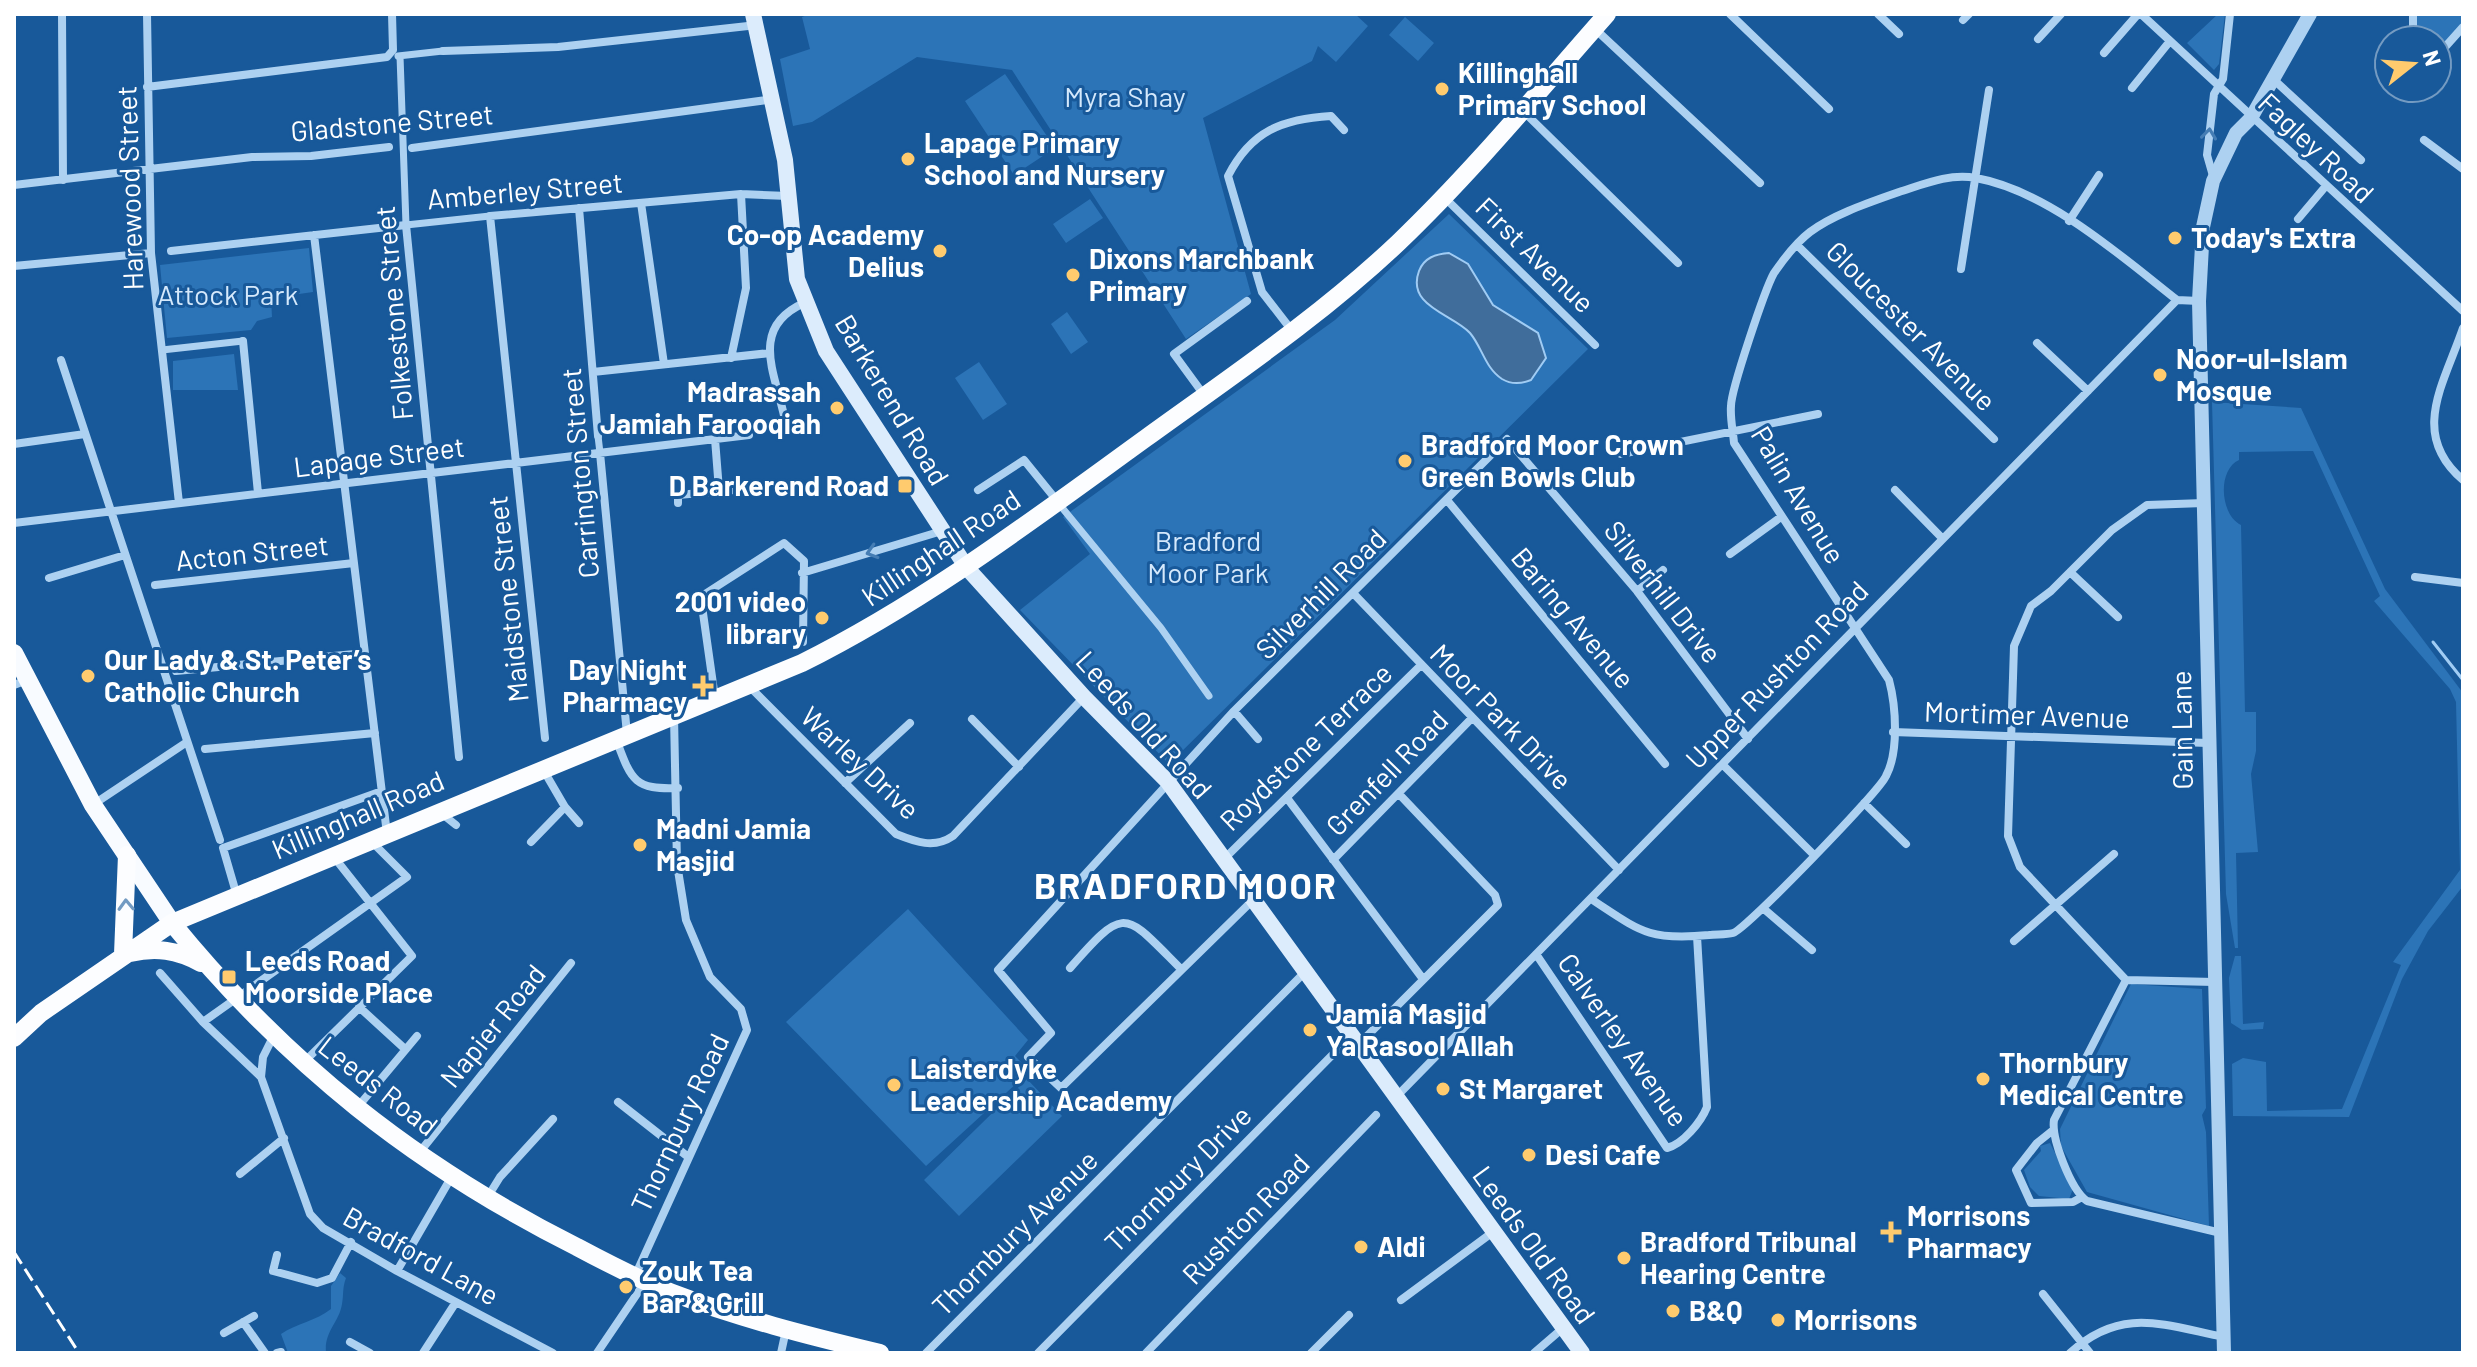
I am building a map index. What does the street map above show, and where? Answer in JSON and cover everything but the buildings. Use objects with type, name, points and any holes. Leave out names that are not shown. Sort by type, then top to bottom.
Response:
[{"type":"highway","name":"Killinghall Road","points":[[14,1038],[41,1013],[172,923],[542,767],[802,663],[871,629],[967,568],[1293,332],[1398,243],[1444,197],[1607,14]]},
{"type":"highway","points":[[127,855],[123,954],[148,949],[168,950],[208,966]]},
{"type":"highway","name":"Leeds Road","points":[[172,923],[236,999],[303,1064],[356,1109],[487,1198],[640,1279],[786,1330],[880,1353]]},
{"type":"main road","name":"Barkerend Road","points":[[755,20],[774,99],[797,279],[804,303],[826,351],[967,568]]},
{"type":"main road","name":"Leeds Old Road","points":[[967,568],[1084,697],[1168,782],[1353,1042],[1582,1353]]},
{"type":"main road","name":"Leeds Road","points":[[14,653],[20,682],[93,805],[172,923]]},
{"type":"street","points":[[62,14],[63,180]]},
{"type":"street","name":"Harewood Street","points":[[147,14],[147,170],[151,253],[179,503]]},
{"type":"street","name":"Folkestone Street","points":[[392,14],[393,54],[407,148],[406,225],[459,757]]},
{"type":"street","points":[[1730,14],[1829,109]]},
{"type":"street","points":[[1878,14],[1899,34]]},
{"type":"street","points":[[2038,39],[2061,14]]},
{"type":"street","points":[[2104,53],[2140,14]]},
{"type":"street","name":"Fagley Road","points":[[2140,14],[2463,311]]},
{"type":"street","points":[[2213,181],[2207,155],[2217,87],[2223,79],[2230,14]]},
{"type":"street","points":[[2251,118],[2310,14]]},
{"type":"street","points":[[147,87],[393,54],[558,47],[755,20]]},
{"type":"street","points":[[1594,28],[1760,183]]},
{"type":"street","points":[[2132,88],[2170,41]]},
{"type":"street","points":[[2273,79],[2361,160]]},
{"type":"street","points":[[1961,269],[1978,178],[1989,90]]},
{"type":"street","name":"Gladstone Street","points":[[14,185],[252,157],[311,156],[389,147],[407,148],[774,99]]},
{"type":"street","points":[[1522,110],[1678,263]]},
{"type":"street","points":[[1293,332],[1262,292],[1228,176],[1240,152],[1272,127],[1297,118],[1331,116],[1344,130]]},
{"type":"street","name":"Gain Lane","points":[[2224,1353],[2199,301],[2203,227],[2213,181],[2236,133],[2251,118]]},
{"type":"street","points":[[2424,140],[2463,169]]},
{"type":"street","points":[[2069,221],[2099,175]]},
{"type":"street","name":"Palin Avenue","points":[[1591,899],[1652,936],[1734,933],[1764,909],[1885,779],[1893,732],[1889,680],[1734,443],[1730,405],[1774,274],[1811,231],[1880,199],[1941,178],[1978,178]]},
{"type":"street","points":[[1978,178],[2016,191],[2069,221],[2101,241],[2177,300],[2199,301]]},
{"type":"street","points":[[2298,219],[2325,187]]},
{"type":"street","points":[[731,358],[746,288],[741,194]]},
{"type":"street","name":"Amberley Street","points":[[171,251],[579,208],[741,194],[788,196]]},
{"type":"street","name":"First Avenue","points":[[1444,197],[1595,345]]},
{"type":"street","points":[[641,203],[664,364]]},
{"type":"street","name":"Carrington Street","points":[[579,208],[621,736],[631,778],[649,789],[678,788]]},
{"type":"street","name":"Maidstone Street","points":[[490,216],[545,738]]},
{"type":"street","points":[[203,1022],[407,877],[379,837],[382,791],[314,235]]},
{"type":"street","name":"Gloucester Avenue","points":[[1797,245],[1994,439]]},
{"type":"street","points":[[14,266],[151,253]]},
{"type":"street","name":"Upper Rushton Road","points":[[1395,1097],[2177,300]]},
{"type":"street","points":[[1205,396],[1174,354],[1247,301]]},
{"type":"street","points":[[786,425],[770,353],[777,320],[784,312],[804,303]]},
{"type":"street","points":[[2463,328],[2433,424],[2444,464],[2463,480]]},
{"type":"street","points":[[162,350],[243,341],[258,493]]},
{"type":"street","points":[[2037,343],[2088,391]]},
{"type":"street","points":[[593,372],[770,353]]},
{"type":"street","points":[[61,360],[238,896]]},
{"type":"street","points":[[1621,454],[1818,414]]},
{"type":"street","points":[[14,444],[85,434]]},
{"type":"street","name":"Lapage Street","points":[[14,523],[749,435]]},
{"type":"street","points":[[715,439],[719,490]]},
{"type":"street","name":"Silverhill Road","points":[[1181,969],[1061,1088],[1028,1057],[1051,1033],[998,970],[1234,711],[1507,439]]},
{"type":"street","name":"Silverhill Drive","points":[[1507,439],[1637,591],[1748,739]]},
{"type":"street","points":[[978,490],[1024,460],[1161,628],[1209,696]]},
{"type":"street","points":[[678,503],[678,495],[757,488]]},
{"type":"street","points":[[1895,490],[1942,538]]},
{"type":"street","name":"Baring Avenue","points":[[1447,500],[1665,764]]},
{"type":"street","points":[[2204,503],[2147,505],[2112,530],[2031,606],[2014,646],[2008,836],[2020,867],[2126,980],[2216,982]]},
{"type":"street","points":[[1730,554],[1781,517]]},
{"type":"street","points":[[802,573],[942,531]]},
{"type":"street","points":[[715,699],[702,606],[705,594],[784,543],[804,561],[802,663]]},
{"type":"street","points":[[49,578],[125,555]]},
{"type":"street","name":"Acton Street","points":[[155,585],[354,563]]},
{"type":"street","points":[[1637,591],[1663,570]]},
{"type":"street","points":[[2070,572],[2118,617]]},
{"type":"street","points":[[2415,577],[2463,583]]},
{"type":"street","name":"Moor Park Drive","points":[[1353,593],[1619,870]]},
{"type":"street","points":[[176,671],[365,653]]},
{"type":"street","name":"Roydstone Terrace","points":[[1223,860],[1420,666]]},
{"type":"street","name":"Warley Drive","points":[[749,686],[896,834],[918,843],[932,844],[953,836],[1084,697]]},
{"type":"street","points":[[1234,711],[1258,739]]},
{"type":"street","name":"Thornbury Road","points":[[597,1353],[640,1279],[687,1156],[747,1030],[741,1009],[710,977],[686,920],[677,864],[678,788],[674,716]]},
{"type":"street","name":"Grenfell Road","points":[[1333,860],[1472,718]]},
{"type":"street","points":[[972,719],[1019,767]]},
{"type":"street","points":[[845,783],[910,723]]},
{"type":"street","name":"Mortimer Avenue","points":[[1893,732],[2208,743]]},
{"type":"street","points":[[205,749],[375,733]]},
{"type":"street","points":[[93,805],[187,742]]},
{"type":"street","points":[[1723,765],[1813,854]]},
{"type":"street","points":[[542,767],[565,807],[579,823]]},
{"type":"street","points":[[222,844],[382,791]]},
{"type":"street","name":"Thornbury Drive","points":[[1038,1353],[1353,1042],[1498,905],[1495,895],[1399,794]]},
{"type":"street","points":[[1287,798],[1423,979]]},
{"type":"street","points":[[1864,803],[1906,844]]},
{"type":"street","points":[[531,842],[565,807]]},
{"type":"street","points":[[439,811],[456,825]]},
{"type":"street","points":[[2014,941],[2058,906],[2114,854]]},
{"type":"street","points":[[303,1064],[412,956],[333,856]]},
{"type":"street","points":[[1070,968],[1106,927],[1128,923],[1138,926],[1181,969],[1252,901]]},
{"type":"street","points":[[1764,909],[1812,950]]},
{"type":"street","name":"Calverley Avenue","points":[[1536,954],[1667,1148],[1675,1146],[1703,1118],[1707,1107],[1697,936]]},
{"type":"street","name":"Napier Road","points":[[418,1154],[571,963]]},
{"type":"street","points":[[160,973],[203,1022],[261,1077]]},
{"type":"street","name":"Thornbury Avenue","points":[[926,1353],[1304,973]]},
{"type":"street","points":[[2082,1197],[2052,1131],[2054,1120],[2126,980]]},
{"type":"street","points":[[359,1007],[405,1049]]},
{"type":"street","points":[[356,1109],[417,1036]]},
{"type":"street","points":[[261,1077],[263,1057],[273,1037]]},
{"type":"street","name":"Bradford Lane","points":[[261,1077],[310,1214],[323,1228],[397,1271],[553,1353]]},
{"type":"street","points":[[618,1102],[687,1156]]},
{"type":"street","name":"Rushton Road","points":[[1146,1353],[1376,1115]]},
{"type":"street","points":[[487,1198],[500,1177],[553,1119]]},
{"type":"street","points":[[2052,1131],[2037,1143],[2016,1170],[2031,1203],[2073,1202],[2082,1197],[2221,1233]]},
{"type":"street","points":[[240,1174],[284,1138]]},
{"type":"street","points":[[397,1271],[452,1176]]},
{"type":"street","points":[[1401,1300],[1493,1232]]},
{"type":"street","points":[[277,1255],[273,1271],[317,1283],[332,1278],[351,1242]]},
{"type":"street","points":[[2043,1294],[2090,1353]]},
{"type":"street","points":[[423,1353],[456,1302]]},
{"type":"street","points":[[1311,1353],[1349,1315]]},
{"type":"street","points":[[224,1333],[254,1316]]},
{"type":"street","points":[[2070,1353],[2081,1342],[2114,1324],[2131,1321],[2224,1337]]},
{"type":"street","points":[[243,1322],[265,1353]]},
{"type":"street","points":[[1534,1353],[1564,1328]]},
{"type":"street","points":[[781,1353],[786,1330]]},
{"type":"street","points":[[350,1342],[368,1352]]},
{"type":"green space","name":"Myra Shay","points":[[810,14],[1355,14],[1368,26],[1336,62],[1318,46],[1312,61],[1203,118],[1251,294],[1186,339],[1012,70],[917,57],[812,122],[793,126],[780,59],[810,49],[802,17]]},
{"type":"green space","points":[[2218,14],[2225,14],[2219,64],[2214,70],[2187,43]]},
{"type":"green space","points":[[2413,14],[2463,14],[2461,27],[2453,38],[2453,24],[2413,24]]},
{"type":"green space","points":[[1405,17],[1434,43],[1418,61],[1389,35]]},
{"type":"green space","points":[[1005,74],[1055,148],[1014,175],[965,101]]},
{"type":"green space","points":[[1090,199],[1103,218],[1066,243],[1053,224]]},
{"type":"green space","name":"Bradford Moor Park","points":[[1449,214],[1588,349],[1169,764],[1020,610],[1090,554],[1063,517],[1335,320]]},
{"type":"green space","name":"Attock Park","points":[[309,248],[313,292],[271,298],[272,317],[257,321],[251,330],[167,338],[160,265]]},
{"type":"green space","points":[[1067,312],[1088,342],[1071,354],[1051,324]]},
{"type":"green space","points":[[234,354],[238,390],[173,390],[173,361]]},
{"type":"green space","points":[[979,362],[1007,404],[983,420],[955,378]]},
{"type":"green space","points":[[2212,402],[2301,408],[2385,589],[2463,693],[2463,886],[2428,931],[2402,979],[2349,1117],[2233,1116],[2232,1064],[2243,1058],[2266,1062],[2267,1111],[2342,1109],[2401,965],[2393,962],[2460,870],[2456,702],[2450,689],[2374,601],[2380,596],[2313,451],[2239,452],[2239,460],[2227,473],[2224,492],[2229,512],[2241,525],[2245,712],[2256,712],[2256,751],[2251,774],[2258,852],[2236,853],[2238,948],[2235,948],[2226,894]]},
{"type":"green space","points":[[908,909],[1028,1040],[1015,1056],[1030,1071],[926,1166],[786,1022]]},
{"type":"green space","points":[[2235,956],[2241,956],[2243,1024],[2264,1022],[2263,1029],[2242,1030],[2231,1023],[2229,978]]},
{"type":"green space","points":[[2131,984],[2202,989],[2206,1108],[2202,1115],[2206,1132],[2209,1226],[2087,1192],[2061,1146],[2060,1129]]},
{"type":"green space","points":[[1027,1079],[1062,1116],[959,1216],[924,1180]]},
{"type":"green space","points":[[2050,1143],[2073,1189],[2069,1199],[2039,1196],[2030,1187],[2024,1170],[2041,1151],[2040,1146]]},
{"type":"green space","points":[[340,1273],[346,1278],[342,1304],[327,1339],[326,1353],[288,1353],[281,1334],[331,1309],[331,1286]]},
{"type":"shaded area","points":[[1449,253],[1468,264],[1493,305],[1538,333],[1546,358],[1531,380],[1516,383],[1502,379],[1492,369],[1470,333],[1433,308],[1419,293],[1419,271],[1424,263],[1435,256]]},
{"type":"waterway","points":[[2433,642],[2463,680]]},
{"type":"railway","points":[[14,1252],[79,1353]]},
{"type":"place","name":"Killinghall Primary School","points":[[1442,89]]},
{"type":"place","name":"Lapage Primary School and Nursery","points":[[908,159]]},
{"type":"place","name":"Today's Extra","points":[[2175,238]]},
{"type":"place","name":"Co-op Academy Delius","points":[[940,251]]},
{"type":"place","name":"Dixons Marchbank Primary","points":[[1073,275]]},
{"type":"place","name":"Noor-ul-Islam Mosque","points":[[2160,375]]},
{"type":"place","name":"Madrassah Jamiah Farooqiah","points":[[837,408]]},
{"type":"place","name":"Bradford Moor Crown Green Bowls Club","points":[[1405,461]]},
{"type":"place","name":"D Barkerend Road","points":[[905,486]]},
{"type":"place","name":"2001 video library","points":[[822,618]]},
{"type":"place","name":"Our Lady & St. Peter’s Catholic Church","points":[[88,676]]},
{"type":"place","name":"Day Night Pharmacy","points":[[703,686]]},
{"type":"place","name":"Madni Jamia Masjid","points":[[640,845]]},
{"type":"place","name":"Leeds Road Moorside Place","points":[[229,977]]},
{"type":"place","name":"Jamia Masjid Ya Rasool Allah","points":[[1310,1030]]},
{"type":"place","name":"Thornbury Medical Centre","points":[[1983,1079]]},
{"type":"place","name":"Laisterdyke Leadership Academy","points":[[894,1085]]},
{"type":"place","name":"St Margaret","points":[[1443,1089]]},
{"type":"place","name":"Desi Cafe","points":[[1529,1155]]},
{"type":"place","name":"Morrisons Pharmacy","points":[[1891,1232]]},
{"type":"place","name":"Aldi","points":[[1361,1247]]},
{"type":"place","name":"Bradford Tribunal Hearing Centre","points":[[1624,1258]]},
{"type":"place","name":"Zouk Tea Bar & Grill","points":[[626,1287]]},
{"type":"place","name":"B&Q","points":[[1673,1311]]},
{"type":"place","name":"Morrisons","points":[[1778,1320]]},
{"type":"district","name":"BRADFORD MOOR","points":[[1186,886]]}]
